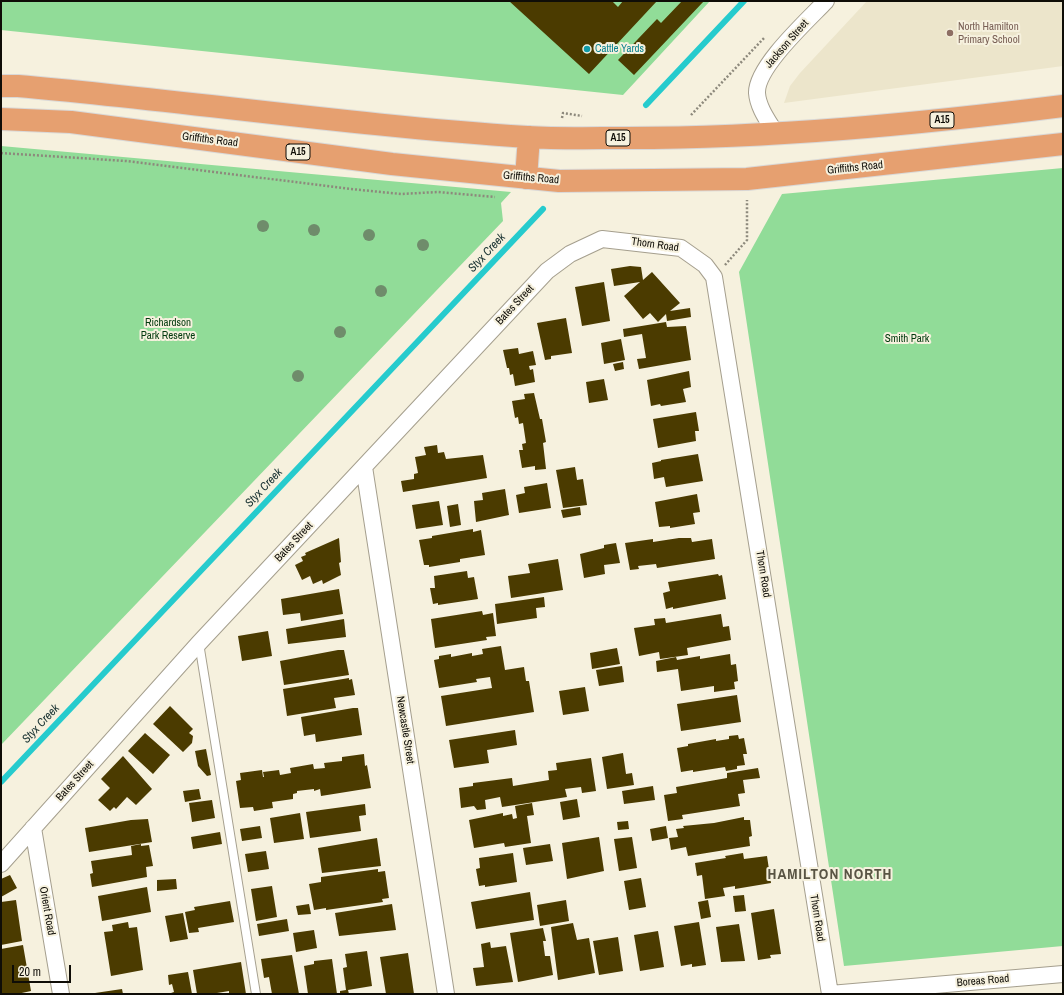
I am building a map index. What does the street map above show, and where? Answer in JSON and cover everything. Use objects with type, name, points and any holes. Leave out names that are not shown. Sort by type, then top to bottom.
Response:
[{"type":"highway","name":"A15","points":[[1,86],[18,86],[138,97],[348,122],[529,137],[561,138],[676,138],[776,134],[969,118],[1063,106]]},
{"type":"highway","name":"Griffiths Road","points":[[1,119],[71,122],[392,164],[560,181],[747,178],[1063,144]]},
{"type":"highway","points":[[526,178],[529,137]]},
{"type":"street","name":"Jackson Street","points":[[776,134],[759,103],[757,92],[762,74],[787,42],[826,1]]},
{"type":"street","name":"Thorn Road","points":[[602,239],[682,248],[706,265],[714,277],[830,994]]},
{"type":"street","name":"Bates Street","points":[[1,864],[199,643],[546,271],[570,254],[602,239]]},
{"type":"street","name":"Newcastle Street","points":[[364,467],[446,994]]},
{"type":"street","name":"Orient Road","points":[[33,828],[61,994]]},
{"type":"street","name":"Boreas Road","points":[[830,994],[1063,974]]},
{"type":"lane","points":[[199,643],[256,994]]},
{"type":"path","points":[[684,116],[691,115],[699,108],[775,26],[787,42]]},
{"type":"path","points":[[563,113],[584,116]]},
{"type":"path","points":[[1,153],[126,161],[401,194],[438,192],[501,198]]},
{"type":"path","points":[[714,277],[747,240],[748,195]]},
{"type":"shaded area","name":"North Hamilton Primary School","points":[[867,1],[1063,1],[1063,66],[784,103],[790,86],[800,73]]},
{"type":"green space","points":[[1,1],[710,1],[623,95],[1,30]]},
{"type":"green space","name":"Richardson Park Reserve","points":[[1,146],[511,192],[501,203],[503,221],[1,745]]},
{"type":"green space","name":"Smith Park","points":[[1063,168],[1063,946],[844,966],[739,272],[782,194]]},
{"type":"building","name":"Cattle Yards","points":[[509,1],[612,1],[618,7],[623,1],[657,1],[589,74]]},
{"type":"building","points":[[682,1],[704,1],[634,75],[618,60],[657,19],[661,23]]},
{"type":"building","points":[[630,266],[641,267],[643,280],[652,272],[680,303],[670,311],[690,308],[691,317],[667,321],[666,314],[658,322],[650,313],[643,319],[624,296],[640,282],[614,286],[611,269]]},
{"type":"building","points":[[604,282],[610,321],[582,326],[575,287]]},
{"type":"building","points":[[566,318],[572,353],[551,356],[551,359],[545,360],[537,323]]},
{"type":"building","points":[[666,322],[667,327],[686,326],[691,360],[639,369],[637,359],[646,358],[642,334],[624,337],[623,329]]},
{"type":"building","points":[[621,339],[625,360],[604,364],[601,343]]},
{"type":"building","points":[[518,348],[519,354],[533,351],[536,365],[529,366],[530,370],[533,369],[535,382],[515,386],[513,374],[510,375],[509,368],[507,368],[503,350]]},
{"type":"building","points":[[623,362],[624,369],[615,371],[613,364]]},
{"type":"building","points":[[689,371],[691,387],[683,389],[686,402],[651,406],[647,380]]},
{"type":"building","points":[[604,379],[608,400],[589,403],[586,382]]},
{"type":"building","points":[[534,393],[540,419],[542,419],[546,442],[543,443],[546,469],[535,470],[535,466],[522,468],[519,450],[523,450],[522,444],[526,443],[523,423],[519,424],[518,417],[515,418],[512,401],[525,399],[524,394]]},
{"type":"building","points":[[696,412],[699,431],[695,431],[696,441],[658,448],[653,419]]},
{"type":"building","points":[[437,445],[438,453],[444,452],[446,459],[483,455],[487,478],[403,492],[401,481],[414,479],[414,474],[418,473],[415,457],[426,455],[424,447]]},
{"type":"building","points":[[698,454],[703,481],[666,487],[664,477],[654,479],[652,463],[661,460]]},
{"type":"building","points":[[575,467],[577,480],[583,479],[587,505],[563,508],[556,470]]},
{"type":"building","points":[[547,483],[551,508],[519,513],[516,495],[525,493],[524,487]]},
{"type":"building","points":[[505,489],[509,515],[476,522],[474,501],[483,500],[482,493]]},
{"type":"building","points":[[697,494],[700,512],[693,513],[695,524],[670,528],[670,526],[659,527],[655,502]]},
{"type":"building","points":[[439,501],[443,525],[416,529],[412,505]]},
{"type":"building","points":[[458,504],[461,525],[450,527],[447,506]]},
{"type":"building","points":[[580,507],[581,515],[563,518],[561,510]]},
{"type":"building","points":[[473,529],[473,532],[481,530],[485,555],[460,559],[460,562],[429,567],[429,565],[424,565],[419,540],[432,538],[432,536]]},
{"type":"building","points":[[339,538],[341,562],[339,563],[341,575],[323,584],[322,580],[313,584],[310,576],[302,580],[295,565],[303,561],[301,557],[306,555],[305,553]]},
{"type":"building","points":[[679,538],[691,538],[692,542],[712,539],[715,559],[657,568],[656,564],[638,566],[639,569],[630,570],[625,543],[653,539],[653,542]]},
{"type":"building","points":[[616,543],[620,563],[604,565],[605,574],[584,578],[580,554],[604,548],[604,545]]},
{"type":"building","points":[[558,559],[563,590],[511,598],[508,576],[530,573],[528,564]]},
{"type":"building","points":[[467,571],[468,578],[474,577],[478,599],[438,605],[438,603],[433,604],[430,588],[435,588],[434,576]]},
{"type":"building","points":[[718,574],[719,576],[722,575],[726,599],[666,609],[663,593],[670,591],[668,582]]},
{"type":"building","points":[[339,589],[343,614],[301,621],[300,613],[283,615],[281,599]]},
{"type":"building","points":[[544,597],[545,607],[536,608],[537,618],[497,624],[495,604]]},
{"type":"building","points":[[482,611],[483,615],[493,613],[496,636],[486,637],[487,640],[435,648],[431,619]]},
{"type":"building","points":[[721,614],[723,627],[729,626],[731,640],[687,648],[688,655],[660,659],[659,652],[639,656],[634,628],[655,625],[654,619],[665,618],[666,623]]},
{"type":"building","points":[[344,619],[346,637],[288,644],[286,629]]},
{"type":"building","points":[[268,631],[272,656],[242,661],[238,636]]},
{"type":"building","points":[[501,646],[505,670],[524,667],[526,681],[529,681],[534,712],[446,726],[441,696],[492,688],[490,677],[476,679],[477,682],[439,688],[434,660],[439,659],[439,656],[451,654],[451,657],[472,653],[472,656],[483,654],[482,649]]},
{"type":"building","points":[[617,648],[620,664],[592,669],[590,653]]},
{"type":"building","points":[[344,650],[349,675],[284,685],[280,661]]},
{"type":"building","points":[[730,654],[731,665],[736,664],[738,681],[734,682],[735,689],[714,692],[714,686],[681,691],[678,669],[657,672],[656,661],[676,657],[677,660],[700,656],[700,659]]},
{"type":"building","points":[[622,666],[624,682],[599,686],[596,670]]},
{"type":"building","points":[[349,678],[349,680],[352,679],[355,695],[334,698],[336,708],[287,716],[283,689]]},
{"type":"building","points":[[585,687],[589,711],[563,715],[559,691]]},
{"type":"building","points":[[737,695],[741,722],[681,731],[677,704]]},
{"type":"building","points":[[170,706],[193,729],[189,733],[193,736],[192,743],[183,752],[153,724]]},
{"type":"building","points":[[358,708],[362,735],[316,742],[315,734],[304,736],[301,717]]},
{"type":"building","points":[[515,730],[517,745],[487,750],[489,763],[454,768],[449,740]]},
{"type":"building","points":[[145,733],[170,755],[153,774],[128,751]]},
{"type":"building","points":[[738,735],[739,739],[744,738],[747,754],[743,754],[745,765],[737,766],[737,769],[726,771],[725,767],[693,772],[693,770],[681,772],[677,748],[688,746],[688,744],[716,739],[716,741],[729,739],[729,736]]},
{"type":"building","points":[[206,749],[211,775],[207,776],[198,766],[195,751]]},
{"type":"building","points":[[623,753],[626,774],[632,773],[634,785],[607,789],[602,757]]},
{"type":"building","points":[[364,754],[365,766],[367,765],[371,788],[321,796],[320,789],[314,791],[314,789],[297,791],[297,793],[293,794],[293,799],[272,802],[273,808],[254,811],[253,807],[240,808],[236,781],[241,780],[240,773],[262,770],[264,777],[263,772],[279,770],[280,775],[291,773],[290,768],[313,764],[314,769],[325,768],[324,763],[342,761],[342,757]]},
{"type":"building","points":[[123,756],[152,789],[136,805],[127,797],[116,809],[114,807],[110,811],[98,800],[110,788],[101,779]]},
{"type":"building","points":[[591,758],[596,791],[582,793],[581,787],[565,789],[567,797],[502,807],[500,797],[485,800],[486,809],[477,810],[474,806],[461,808],[459,788],[473,786],[473,783],[512,778],[513,786],[549,780],[548,771],[557,770],[556,763]]},
{"type":"building","points":[[758,768],[760,778],[743,780],[745,793],[738,794],[740,806],[682,815],[683,819],[668,821],[664,795],[677,793],[676,787],[727,778],[727,773]]},
{"type":"building","points":[[653,786],[655,800],[624,804],[622,791]]},
{"type":"building","points":[[199,789],[201,799],[185,802],[183,791]]},
{"type":"building","points":[[577,799],[580,817],[563,820],[560,802]]},
{"type":"building","points":[[212,800],[215,818],[192,822],[189,803]]},
{"type":"building","points":[[532,803],[534,815],[527,816],[531,843],[505,847],[504,843],[474,848],[469,820],[503,813],[503,816],[512,814],[513,819],[517,818],[515,806]]},
{"type":"building","points":[[365,804],[366,815],[359,816],[361,831],[310,838],[306,812]]},
{"type":"building","points":[[300,813],[304,839],[274,843],[270,818]]},
{"type":"building","points":[[744,817],[744,820],[750,820],[752,836],[749,837],[750,846],[688,856],[686,847],[671,850],[669,838],[678,837],[676,829],[684,828],[683,826],[714,823]]},
{"type":"building","points":[[148,819],[152,842],[89,852],[85,828],[131,820]]},
{"type":"building","points":[[628,821],[629,829],[618,830],[617,822]]},
{"type":"building","points":[[260,826],[262,838],[242,841],[240,829]]},
{"type":"building","points":[[666,826],[668,838],[652,841],[650,829]]},
{"type":"building","points":[[220,832],[222,844],[193,849],[191,837]]},
{"type":"building","points":[[599,837],[604,871],[567,879],[562,843]]},
{"type":"building","points":[[632,837],[637,868],[619,871],[614,839]]},
{"type":"building","points":[[377,838],[381,866],[322,873],[318,848]]},
{"type":"building","points":[[141,844],[141,846],[149,845],[153,866],[146,867],[147,877],[92,887],[90,874],[93,873],[91,861],[132,855],[131,846]]},
{"type":"building","points":[[550,844],[553,861],[526,865],[523,848]]},
{"type":"building","points":[[266,851],[269,869],[248,872],[245,854]]},
{"type":"building","points":[[513,853],[517,882],[485,887],[485,885],[479,886],[476,869],[480,868],[479,858]]},
{"type":"building","points":[[743,853],[744,859],[767,856],[771,883],[735,889],[735,886],[723,888],[725,896],[705,899],[702,875],[697,876],[695,863],[726,858],[725,856]]},
{"type":"building","points":[[378,869],[378,872],[385,871],[389,898],[382,899],[383,902],[326,910],[326,908],[314,910],[309,884],[321,882],[321,877]]},
{"type":"building","points":[[10,875],[17,888],[1,897],[1,879]]},
{"type":"building","points":[[641,878],[646,907],[629,910],[624,881]]},
{"type":"building","points":[[176,879],[177,889],[157,891],[157,880]]},
{"type":"building","points":[[272,886],[277,917],[256,921],[251,889]]},
{"type":"building","points":[[147,887],[151,912],[102,921],[98,896]]},
{"type":"building","points":[[530,892],[534,920],[476,929],[471,902]]},
{"type":"building","points":[[744,895],[746,911],[735,912],[733,896]]},
{"type":"building","points":[[16,900],[22,941],[1,945],[1,902]]},
{"type":"building","points":[[566,900],[569,921],[540,926],[537,905]]},
{"type":"building","points":[[708,900],[711,917],[701,919],[698,902]]},
{"type":"building","points":[[230,901],[234,922],[198,928],[199,932],[189,933],[185,912],[195,910],[194,907]]},
{"type":"building","points":[[309,904],[311,914],[298,915],[296,906]]},
{"type":"building","points":[[392,904],[396,930],[339,936],[335,913]]},
{"type":"building","points":[[774,909],[781,954],[770,955],[771,958],[758,960],[751,913]]},
{"type":"building","points":[[183,913],[188,939],[170,942],[165,916]]},
{"type":"building","points":[[287,919],[289,931],[259,936],[257,924]]},
{"type":"building","points":[[128,922],[129,928],[137,927],[143,970],[111,976],[104,932],[113,931],[112,925]]},
{"type":"building","points":[[699,922],[706,965],[692,967],[692,964],[681,966],[674,926]]},
{"type":"building","points":[[573,923],[577,940],[589,938],[595,973],[558,980],[551,927]]},
{"type":"building","points":[[739,924],[745,961],[721,962],[716,927]]},
{"type":"building","points":[[543,928],[546,941],[543,941],[545,956],[550,956],[553,975],[518,982],[510,933]]},
{"type":"building","points":[[314,930],[317,948],[296,952],[293,933]]},
{"type":"building","points":[[658,931],[664,967],[640,971],[634,935]]},
{"type":"building","points":[[618,937],[623,971],[599,975],[593,941]]},
{"type":"building","points":[[490,942],[491,948],[506,946],[513,982],[476,986],[473,968],[484,967],[481,944]]},
{"type":"building","points":[[23,945],[31,991],[17,994],[1,994],[1,949]]},
{"type":"building","points":[[367,951],[372,986],[348,990],[349,994],[340,994],[340,991],[346,990],[343,968],[347,967],[345,954]]},
{"type":"building","points":[[408,953],[414,994],[386,994],[380,957]]},
{"type":"building","points":[[292,955],[299,994],[272,994],[269,977],[264,978],[261,959]]},
{"type":"building","points":[[332,959],[337,994],[308,994],[304,966],[314,964],[314,961]]},
{"type":"building","points":[[241,962],[246,994],[229,994],[229,991],[211,994],[197,994],[193,970]]},
{"type":"building","points":[[188,972],[192,994],[168,994],[174,992],[172,984],[169,985],[168,975]]},
{"type":"building","points":[[122,989],[123,994],[95,994],[95,993]]},
{"type":"waterway","name":"Styx Creek","points":[[646,105],[744,1]]},
{"type":"waterway","name":"Styx Creek","points":[[1,782],[543,209]]},
{"type":"place","name":"North Hamilton Primary School","points":[[950,33]]},
{"type":"place","name":"Cattle Yards","points":[[587,49]]},
{"type":"district","name":"HAMILTON NORTH","points":[[830,875]]}]
